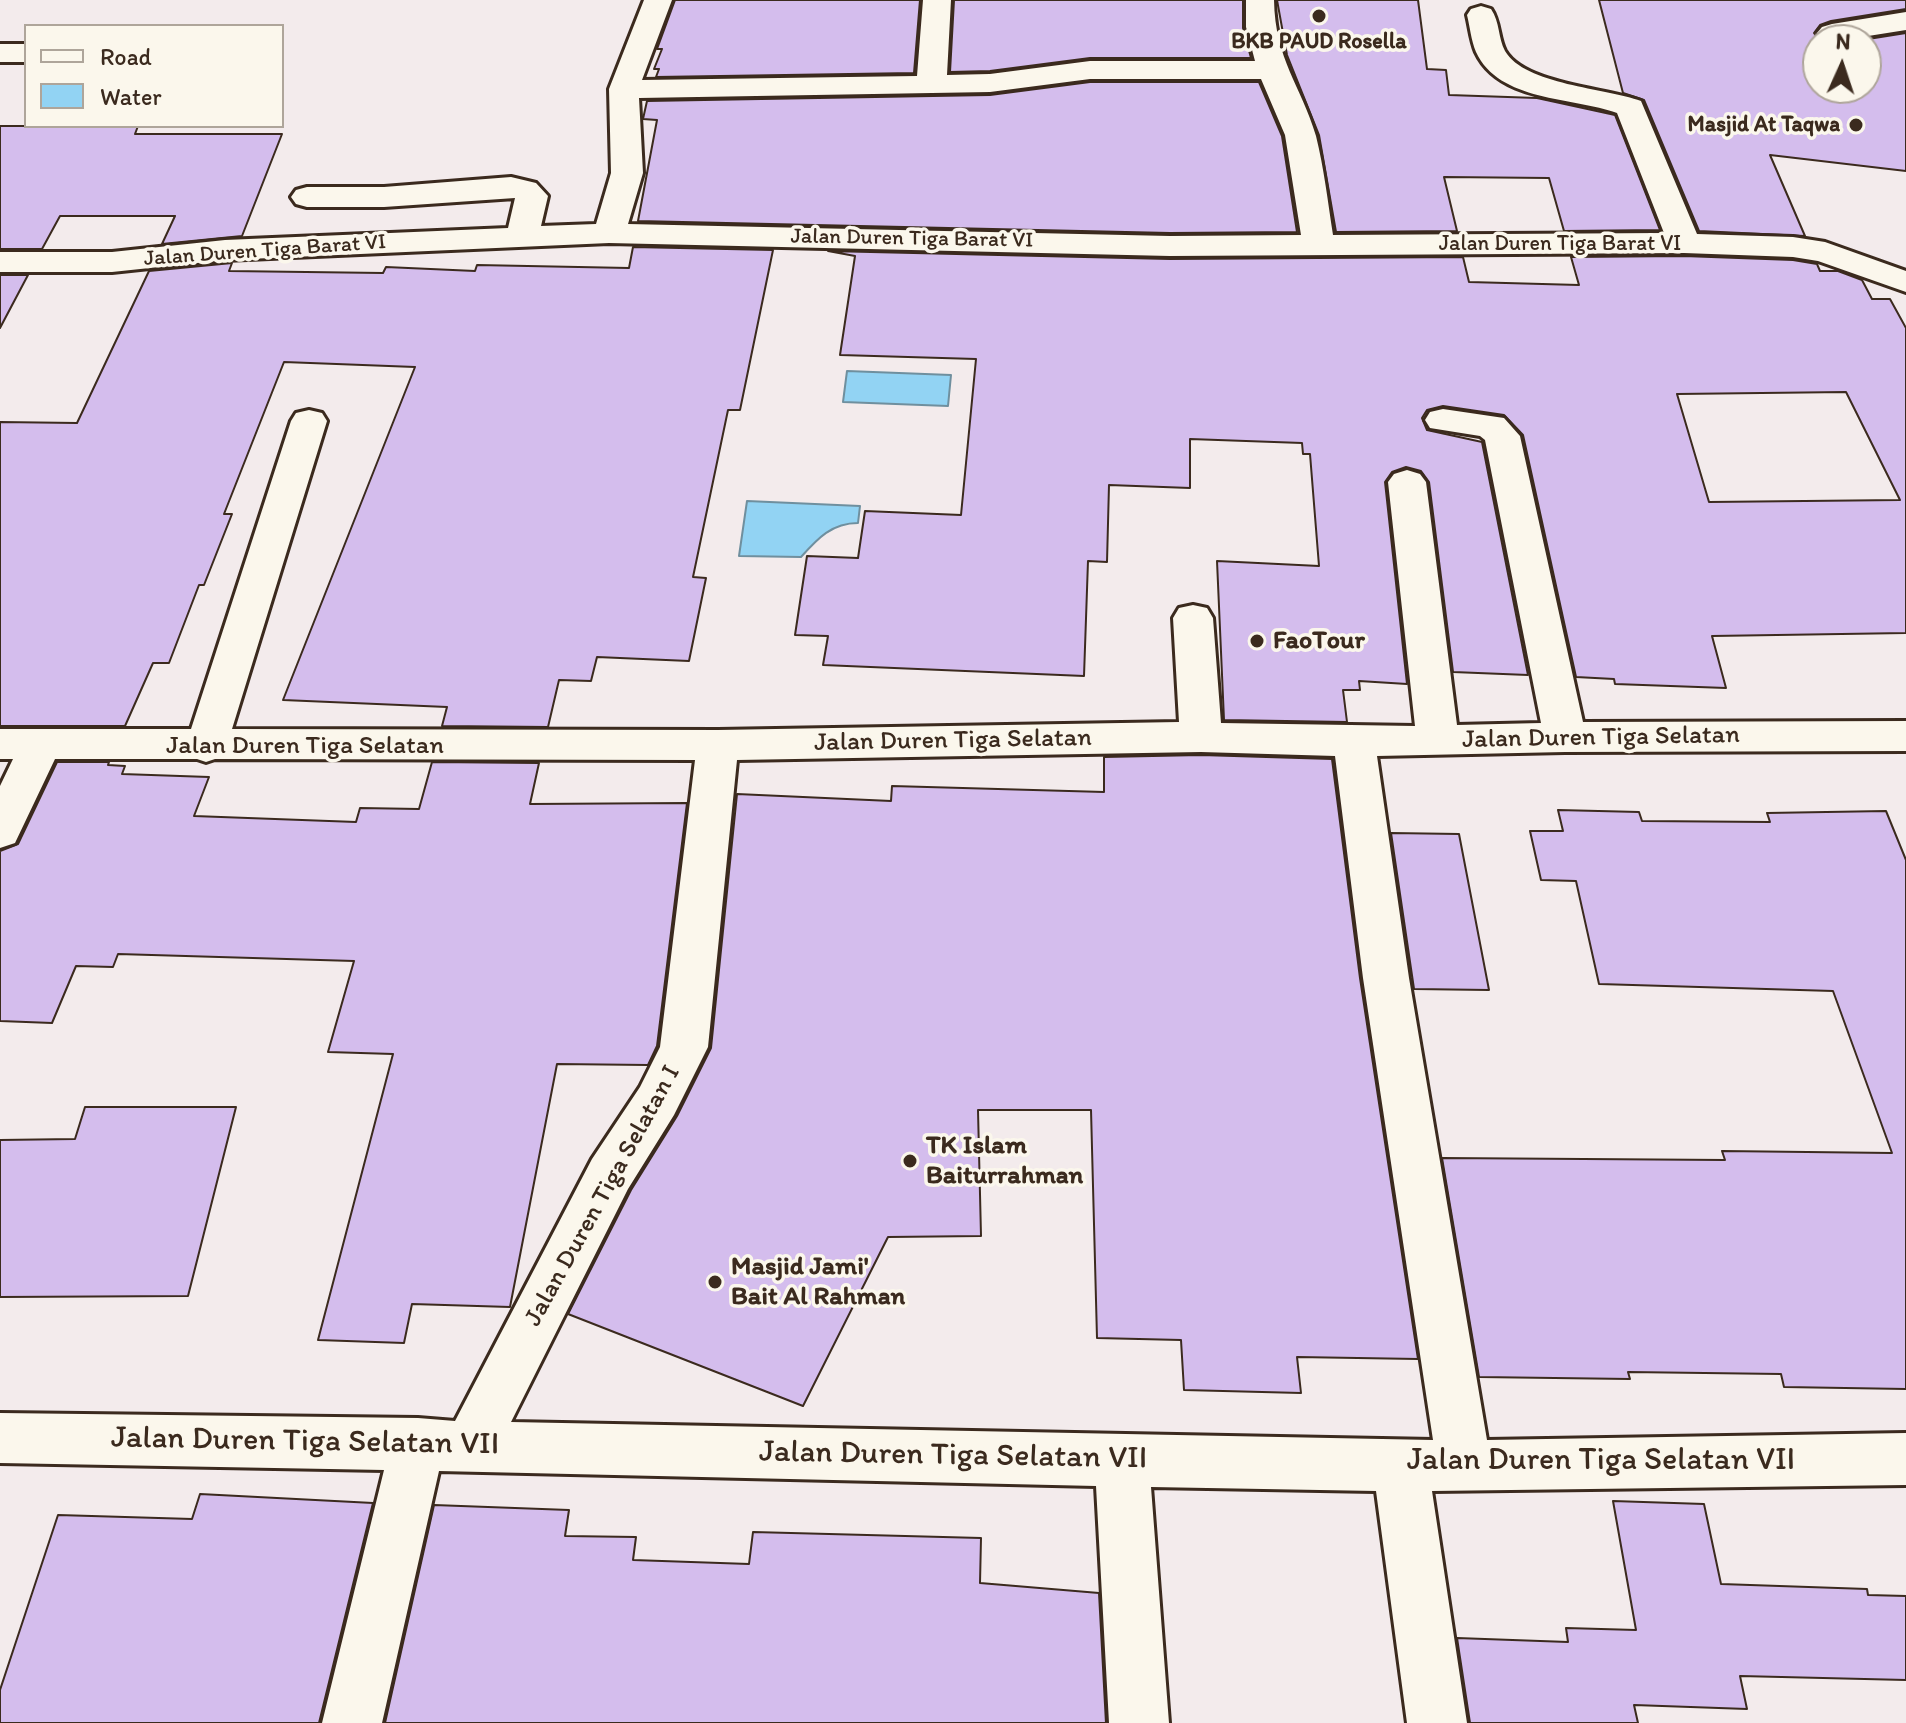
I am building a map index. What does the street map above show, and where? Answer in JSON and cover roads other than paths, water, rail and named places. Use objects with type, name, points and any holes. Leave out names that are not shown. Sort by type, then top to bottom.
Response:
[{"type":"street","points":[[609,233],[627,173],[624,89],[658,0]]},
{"type":"street","points":[[931,85],[937,0]]},
{"type":"street","points":[[1260,0],[1260,27],[1272,70],[1300,135],[1319,246]]},
{"type":"street","points":[[1481,15],[1493,56],[1510,72],[1542,85],[1630,107],[1684,243]]},
{"type":"street","points":[[1882,25],[1906,21]]},
{"type":"street","points":[[0,53],[24,53]]},
{"type":"street","points":[[624,89],[990,83],[1090,70],[1272,70]]},
{"type":"street","points":[[307,197],[384,197],[511,187],[525,190],[532,196],[523,235]]},
{"type":"street","name":"Jalan Duren Tiga Barat VI","points":[[0,262],[112,262],[225,250],[609,233],[1170,246],[1684,243],[1793,247],[1825,252],[1906,282]]},
{"type":"street","points":[[1443,420],[1491,426],[1502,436],[1565,737]]},
{"type":"street","points":[[206,747],[309,421]]},
{"type":"street","points":[[1407,482],[1438,740]]},
{"type":"street","points":[[1193,618],[1201,737]]},
{"type":"street","name":"Jalan Duren Tiga Selatan","points":[[0,744],[206,747],[718,745],[1201,737],[1354,742],[1565,737],[1906,736]]},
{"type":"street","points":[[1354,742],[1416,1177],[1464,1466]]},
{"type":"street","points":[[0,832],[41,744]]},
{"type":"street","name":"Jalan Duren Tiga Selatan I","points":[[352,1723],[445,1444],[657,1101],[684,1047],[718,745]]},
{"type":"street","name":"Jalan Duren Tiga Selatan VII","points":[[0,1438],[445,1444],[1464,1466],[1906,1459]]},
{"type":"street","points":[[1122,1460],[1139,1723]]},
{"type":"street","points":[[1400,1463],[1437,1723]]},
{"type":"water","points":[[847,371],[951,375],[948,406],[843,402]]},
{"type":"water","points":[[747,501],[860,506],[858,523],[833,529],[801,557],[739,556]]},
{"type":"place","name":"BKB PAUD Rosella","points":[[1319,16]]},
{"type":"place","name":"Masjid At Taqwa","points":[[1856,125]]},
{"type":"place","name":"FaoTour","points":[[1257,641]]},
{"type":"place","name":"TK Islam Baiturrahman","points":[[910,1161]]},
{"type":"place","name":"Masjid Jami' Bait Al Rahman","points":[[715,1282]]}]
